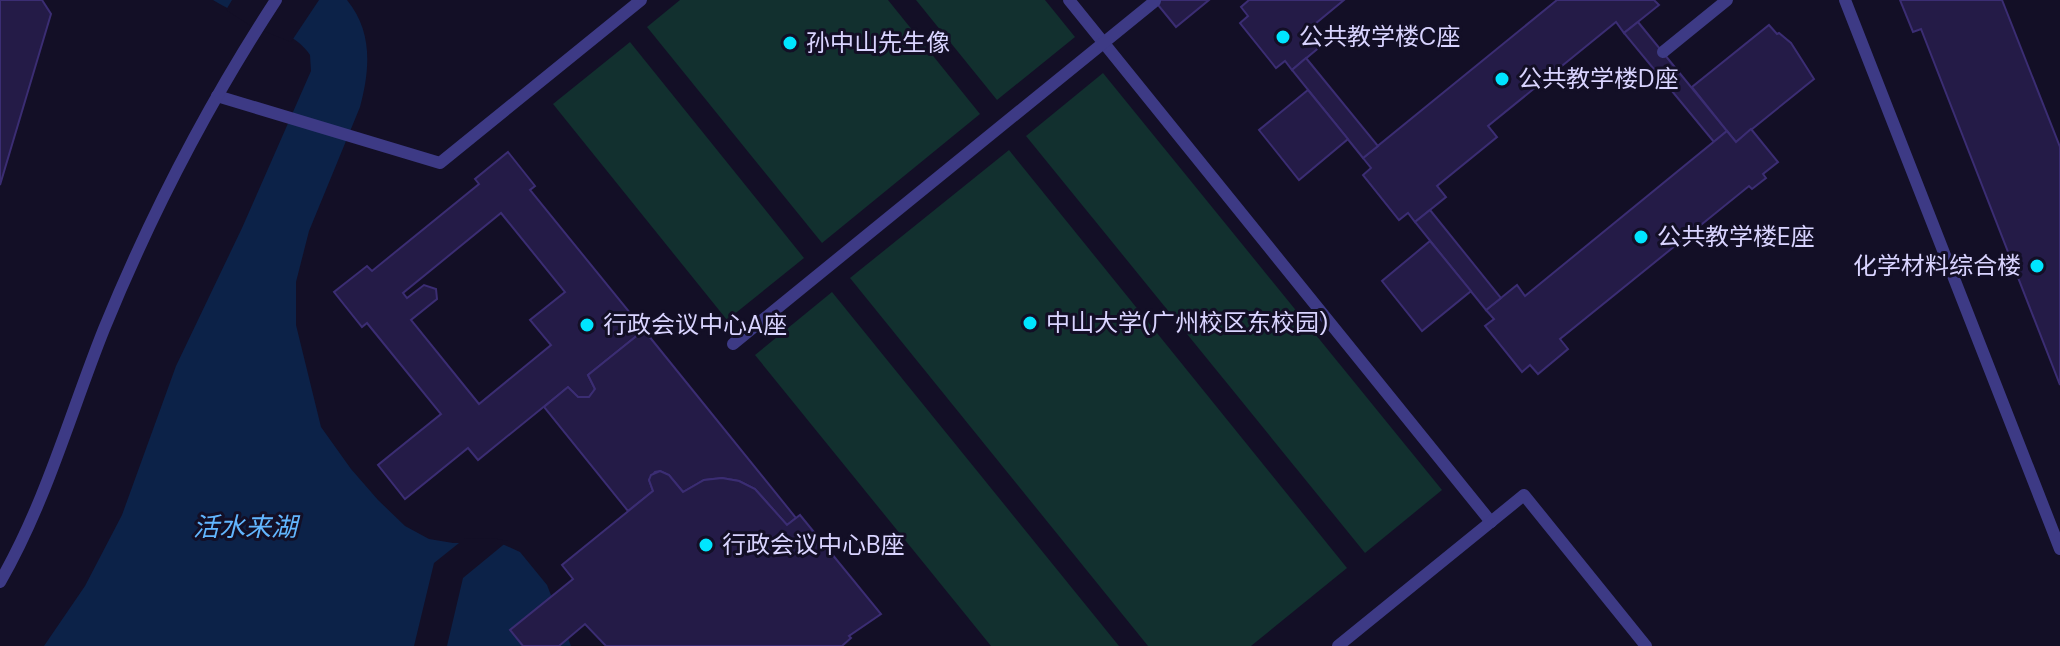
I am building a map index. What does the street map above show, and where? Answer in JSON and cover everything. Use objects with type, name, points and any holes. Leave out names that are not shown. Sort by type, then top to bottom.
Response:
[{"type":"lane","points":[[0,582],[38,509],[89,366],[174,173],[276,0]]},
{"type":"lane","points":[[217,96],[440,163],[641,0]]},
{"type":"lane","points":[[1069,0],[1491,522]]},
{"type":"lane","points":[[1663,52],[1727,0]]},
{"type":"lane","points":[[1845,0],[2060,549]]},
{"type":"lane","points":[[733,344],[1155,1]]},
{"type":"lane","points":[[1338,646],[1524,495],[1646,646]]},
{"type":"green space","points":[[680,0],[888,0],[980,114],[822,243],[647,27]]},
{"type":"green space","points":[[916,0],[1045,0],[1075,37],[997,100]]},
{"type":"green space","points":[[630,42],[804,258],[727,320],[553,104]]},
{"type":"green space","points":[[1103,73],[1442,490],[1365,553],[1026,136]]},
{"type":"green space","points":[[1009,150],[1347,568],[1251,646],[1148,646],[850,278]]},
{"type":"green space","points":[[832,292],[1119,646],[991,646],[755,355]]},
{"type":"water","name":"活水来湖","points":[[213,0],[347,0],[355,12],[367,51],[360,107],[309,231],[296,282],[296,325],[321,427],[351,469],[405,526],[429,539],[453,543],[500,543],[520,552],[547,585],[571,646],[44,646],[85,586],[122,515],[176,366],[242,228],[311,71],[310,55],[291,37]]},
{"type":"pier","points":[[232,0],[319,0],[291,42],[251,26],[226,10]]},
{"type":"pier","points":[[464,539],[508,541],[463,578],[447,646],[414,646],[434,563]]},
{"type":"building","points":[[0,0],[42,0],[51,14],[0,185]]},
{"type":"building","points":[[1154,0],[1209,0],[1176,27]]},
{"type":"building","name":"公共教学楼C座","points":[[1249,0],[1344,0],[1309,29],[1322,45],[1292,70],[1285,61],[1276,68],[1240,23],[1248,16],[1241,7]]},
{"type":"building","name":"公共教学楼D座","points":[[1557,0],[1654,0],[1659,5],[1624,33],[1616,22],[1488,126],[1497,137],[1437,186],[1446,197],[1415,222],[1408,213],[1399,220],[1363,175],[1371,168],[1363,158]]},
{"type":"building","name":"化学材料综合楼","points":[[1900,0],[2002,0],[2060,147],[2060,385],[1921,29],[1913,32]]},
{"type":"building","points":[[1638,22],[1727,131],[1714,142],[1624,33]]},
{"type":"building","points":[[1769,25],[1791,43],[1814,79],[1736,142],[1692,87]]},
{"type":"building","points":[[1306,58],[1378,146],[1363,158],[1292,70]]},
{"type":"building","points":[[1308,90],[1348,139],[1299,180],[1259,130]]},
{"type":"building","name":"公共教学楼E座","points":[[1751,129],[1778,162],[1763,174],[1766,178],[1752,189],[1749,186],[1560,339],[1568,349],[1538,374],[1530,365],[1522,372],[1485,326],[1494,319],[1486,310],[1517,285],[1525,296],[1727,131],[1736,142]]},
{"type":"building","name":"行政会议中心A座","points":[[508,152],[535,186],[530,190],[644,330],[588,375],[595,389],[589,397],[578,397],[568,387],[478,460],[468,448],[405,499],[378,465],[441,414],[367,323],[362,327],[334,292],[367,266],[372,271],[479,184],[475,179]],"holes":[[[501,213],[565,292],[530,320],[551,345],[479,404],[411,320],[437,299],[436,289],[424,285],[407,298],[403,293]]]},
{"type":"building","points":[[1430,210],[1501,298],[1486,310],[1415,222]]},
{"type":"building","points":[[1430,241],[1471,291],[1422,331],[1382,281]]},
{"type":"building","points":[[644,330],[796,518],[787,525],[755,489],[739,481],[722,478],[704,480],[683,492],[669,475],[660,471],[649,480],[653,491],[628,511],[544,407],[568,387],[578,397],[589,397],[595,389],[588,375]]},
{"type":"building","name":"行政会议中心B座","points":[[660,471],[669,475],[683,492],[704,480],[722,478],[739,481],[755,489],[787,525],[800,515],[881,614],[849,636],[851,638],[842,646],[606,646],[585,624],[559,646],[523,646],[510,630],[573,579],[562,565],[653,491],[649,480],[651,475]]},
{"type":"place","name":"公共教学楼C座","points":[[1283,37]]},
{"type":"place","name":"孙中山先生像","points":[[790,43]]},
{"type":"place","name":"公共教学楼D座","points":[[1502,79]]},
{"type":"place","name":"公共教学楼E座","points":[[1641,237]]},
{"type":"place","name":"化学材料综合楼","points":[[2037,266]]},
{"type":"place","name":"中山大学(广州校区东校园)","points":[[1030,323]]},
{"type":"place","name":"行政会议中心A座","points":[[587,325]]},
{"type":"place","name":"行政会议中心B座","points":[[706,545]]}]
